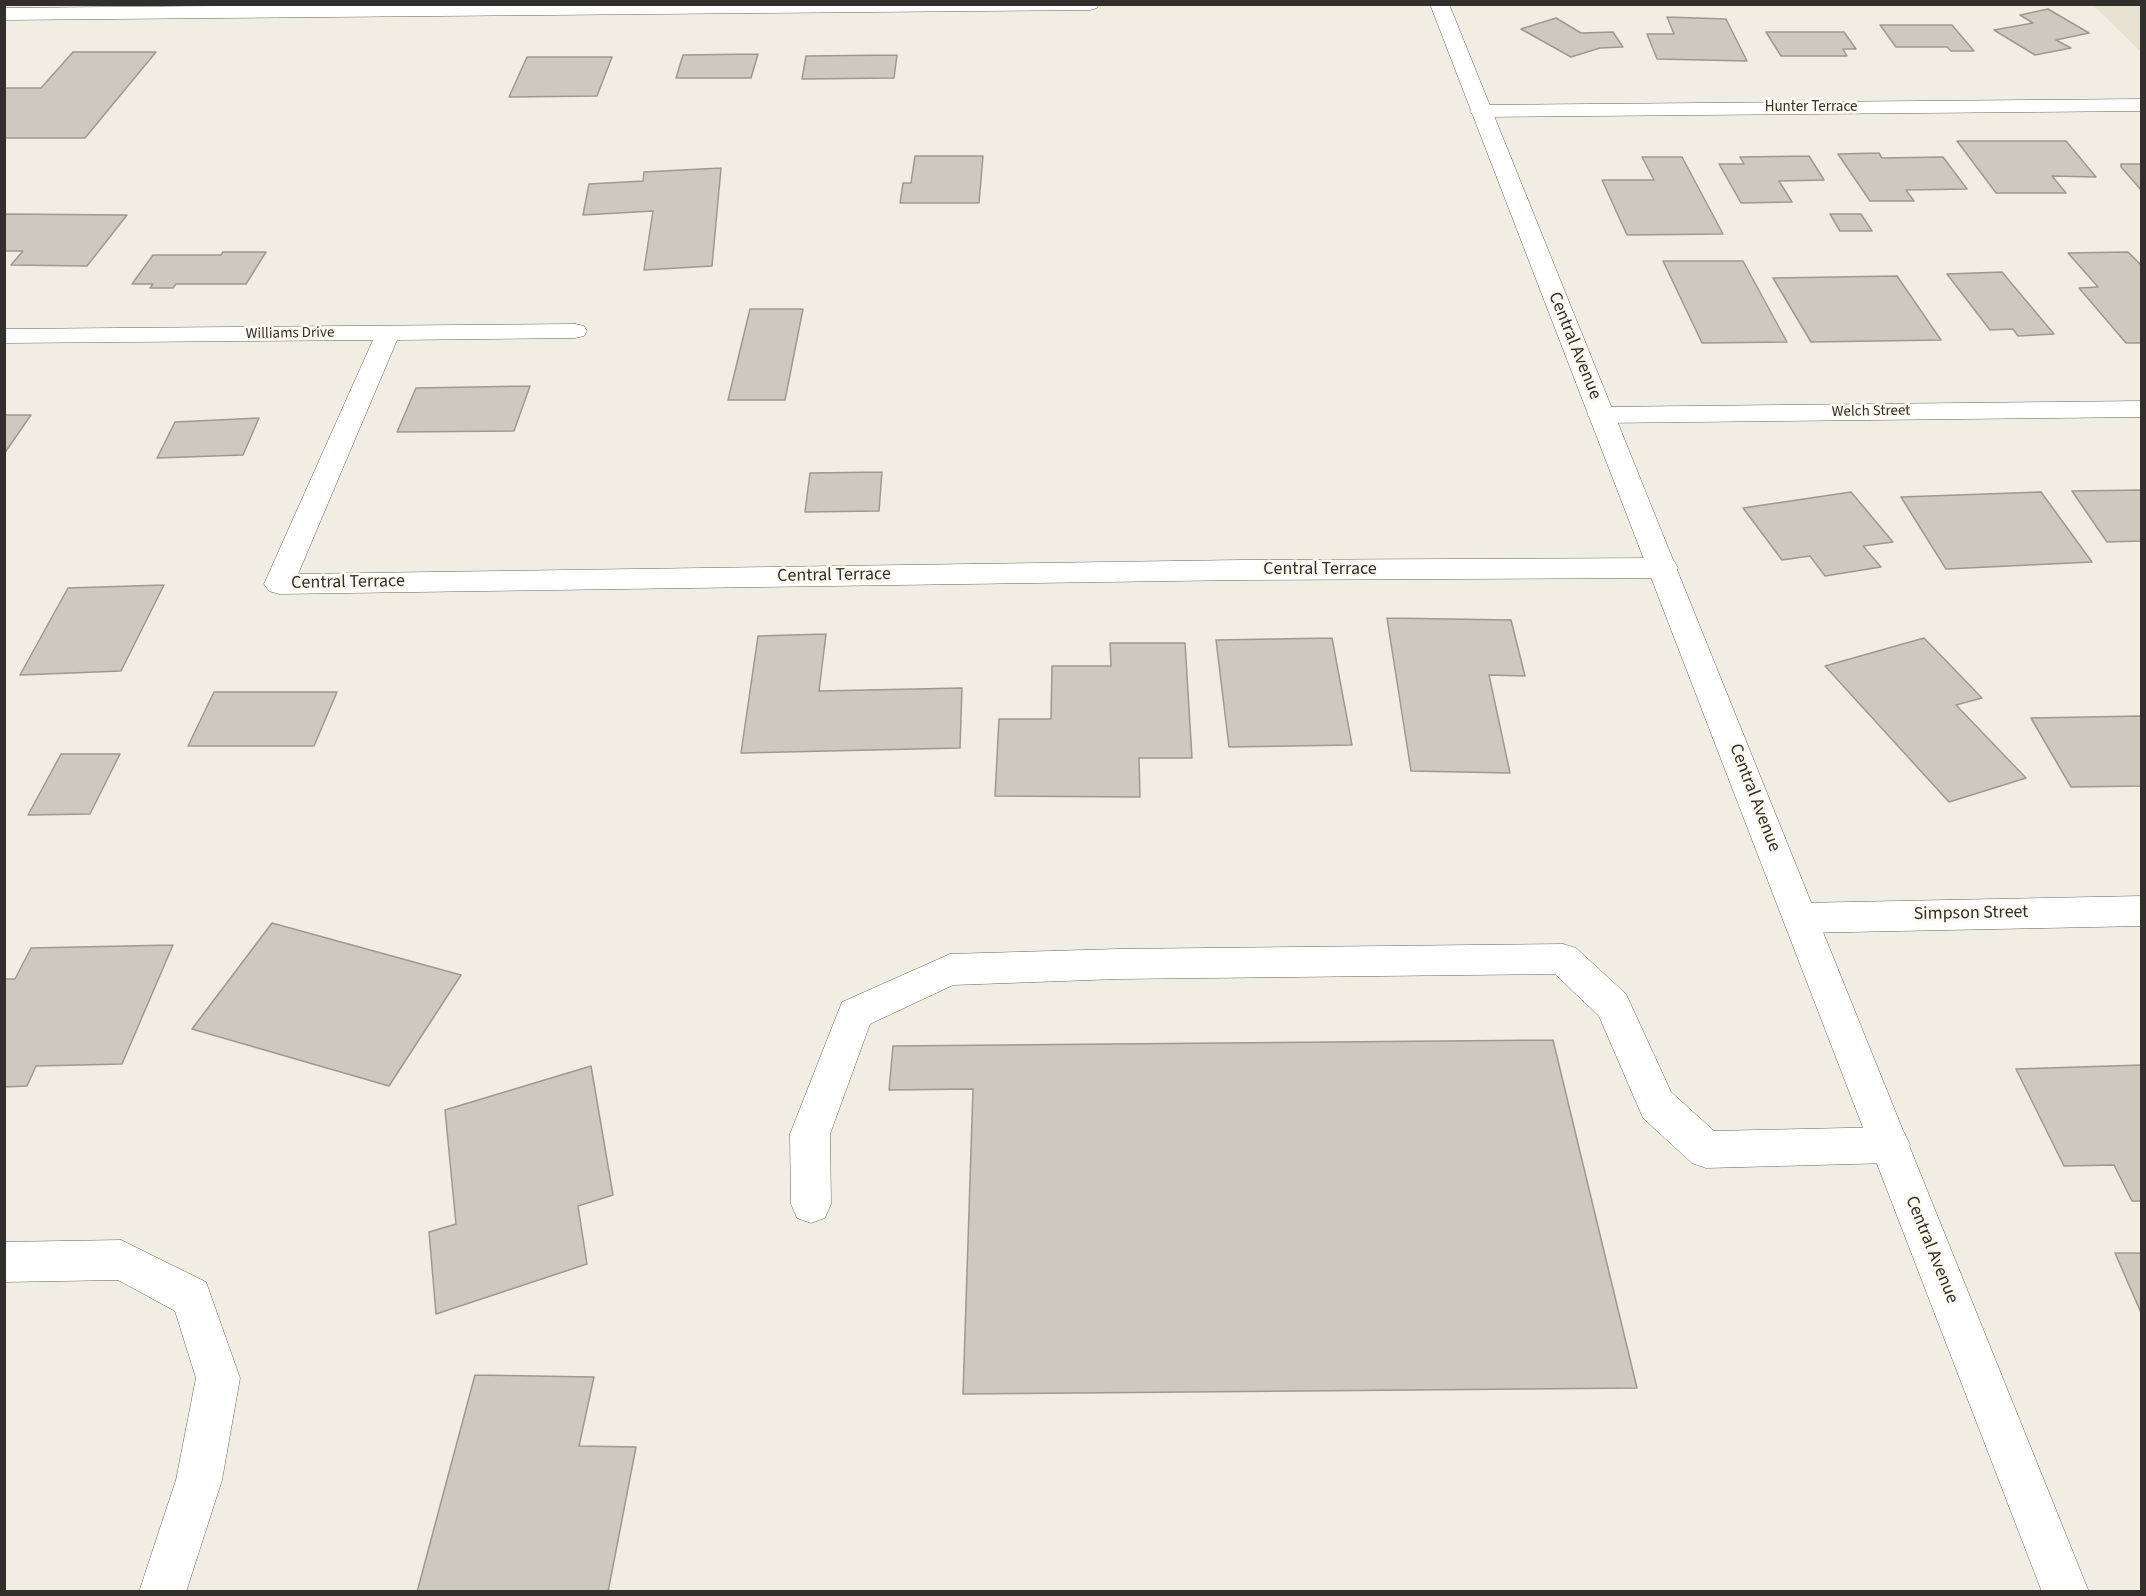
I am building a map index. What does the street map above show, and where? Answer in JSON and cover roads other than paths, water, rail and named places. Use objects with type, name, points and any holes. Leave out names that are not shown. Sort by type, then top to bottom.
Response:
[{"type":"street","points":[[4,14],[1090,4]]},
{"type":"street","name":"Central Avenue","points":[[1439,4],[1601,415],[1664,568],[2066,1592]]},
{"type":"street","name":"Hunter Terrace","points":[[1480,111],[2142,105]]},
{"type":"street","name":"Williams Drive","points":[[4,336],[575,331]]},
{"type":"street","name":"Central Terrace","points":[[388,333],[279,584],[1253,570],[1664,568]]},
{"type":"street","name":"Welch Street","points":[[1601,415],[2142,409]]},
{"type":"street","name":"Simpson Street","points":[[1801,918],[2142,911]]},
{"type":"street","points":[[811,1204],[810,1134],[855,1012],[950,970],[1118,964],[1563,960],[1613,1005],[1657,1105],[1706,1150],[1890,1145]]},
{"type":"street","points":[[4,1262],[121,1260],[191,1297],[218,1378],[199,1480],[162,1592]]}]
